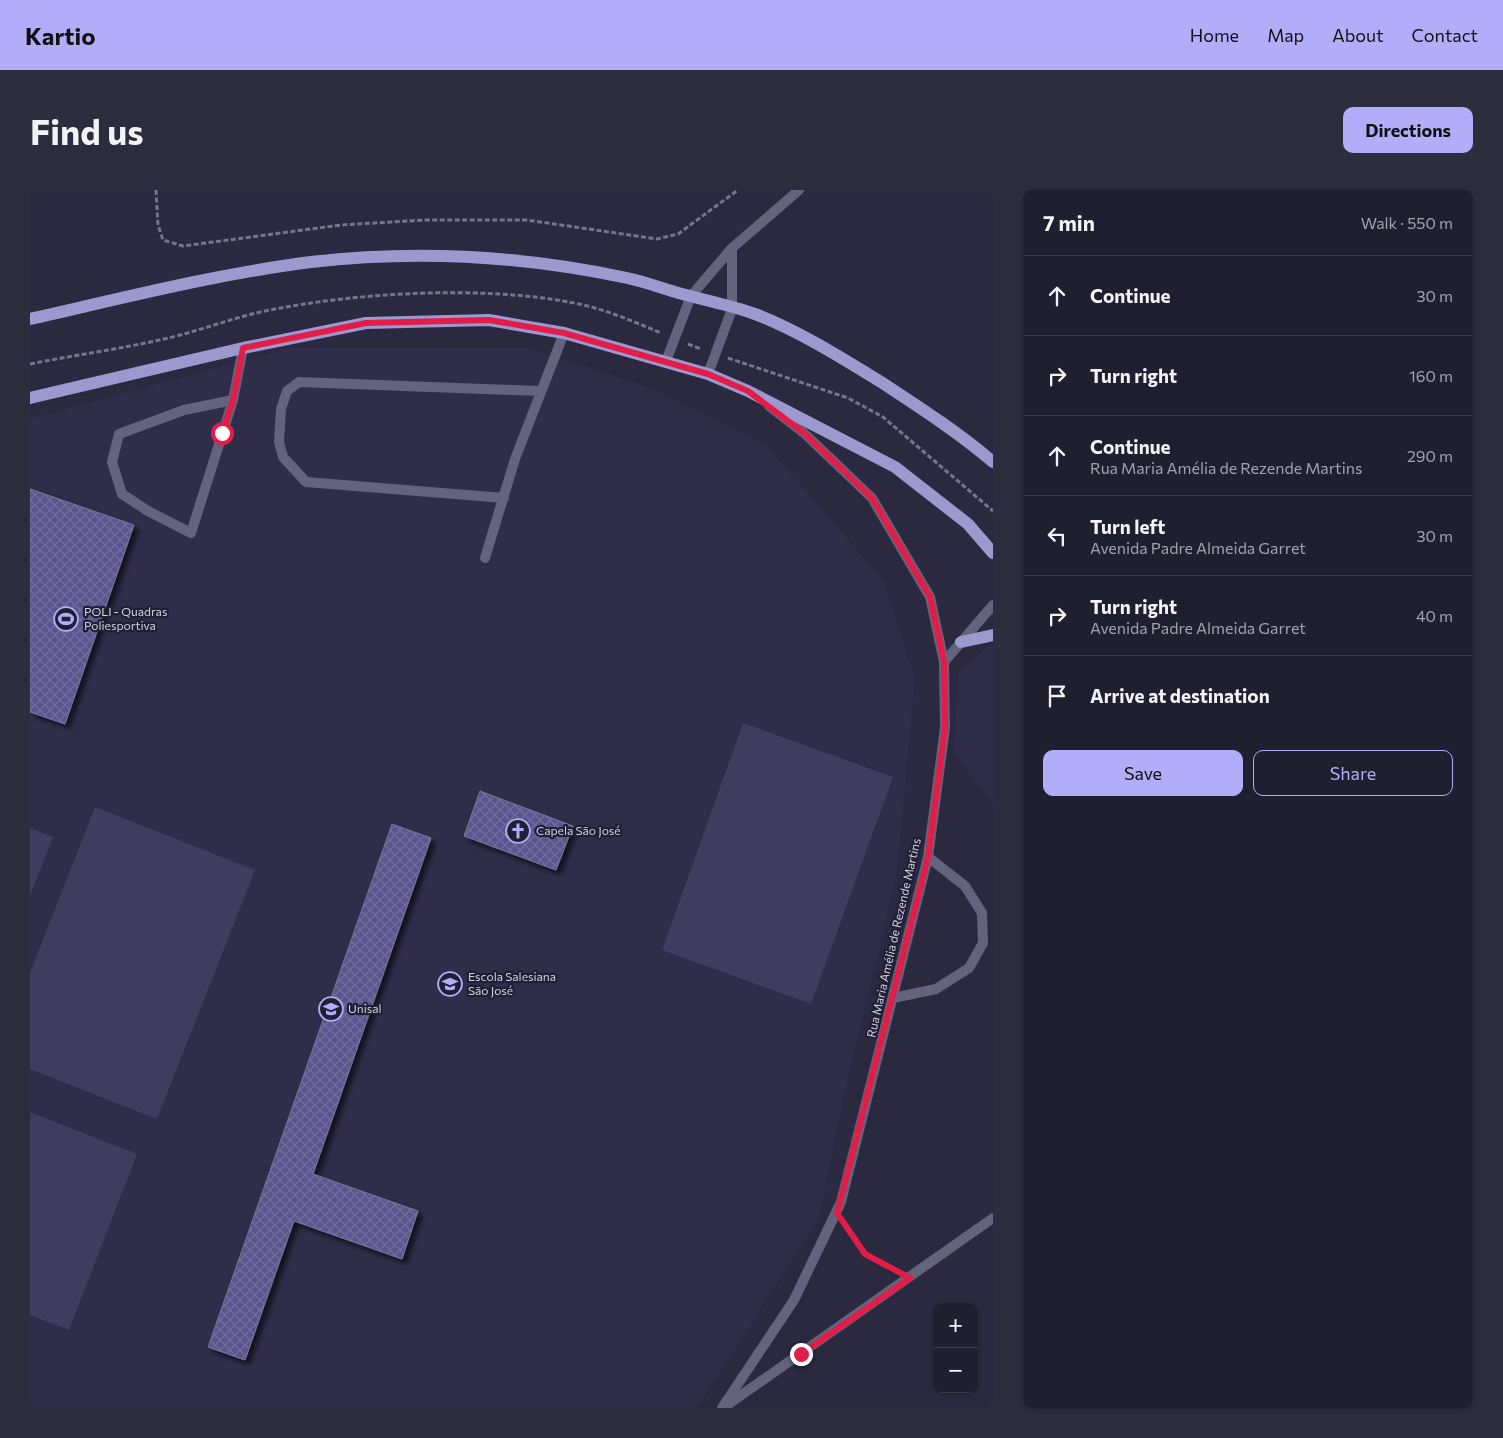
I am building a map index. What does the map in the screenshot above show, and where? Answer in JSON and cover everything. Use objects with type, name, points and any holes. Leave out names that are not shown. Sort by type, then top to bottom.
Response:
[{"type":"main road","points":[[30,319],[276,267],[387,257],[465,258],[539,264],[629,278],[753,314],[774,322],[829,350],[926,412],[993,462]]},
{"type":"main road","points":[[30,398],[243,348],[366,323],[489,320],[564,333],[708,374],[748,391],[895,467],[968,524],[993,553]]},
{"type":"main road","points":[[961,642],[993,636]]},
{"type":"street","points":[[666,361],[691,296],[732,248],[799,190]]},
{"type":"street","points":[[708,374],[732,308],[732,248]]},
{"type":"street","points":[[485,558],[540,391],[564,333]]},
{"type":"street","points":[[233,400],[184,410],[119,434],[112,462],[122,494],[148,511],[191,534],[233,400],[243,348]]},
{"type":"street","points":[[504,498],[306,482],[282,457],[279,442],[281,409],[286,391],[298,382],[540,391]]},
{"type":"street","name":"Rua Maria Amélia de Rezende Martins","points":[[722,1408],[794,1300],[837,1213],[928,857],[945,728],[944,662],[930,597],[872,498],[804,433],[748,391]]},
{"type":"street","points":[[944,662],[993,605]]},
{"type":"street","points":[[893,998],[936,989],[969,968],[983,943],[982,913],[965,886],[928,857]]},
{"type":"street","points":[[722,1408],[993,1218]]},
{"type":"path","points":[[156,190],[158,225],[164,240],[183,246],[341,225],[425,220],[528,220],[657,239],[678,234],[738,190]]},
{"type":"path","points":[[30,364],[164,339],[268,310],[322,300],[451,294],[524,296],[580,304],[636,322],[715,354],[848,398],[883,417],[993,511]]},
{"type":"path","points":[[837,1213],[865,1254],[910,1278]]},
{"type":"shaded area","name":"Escola Salesiana São José","points":[[290,348],[529,348],[653,389],[766,445],[884,581],[915,678],[897,873],[844,1095],[819,1218],[700,1403],[691,1408],[30,1408],[30,419]]},
{"type":"shaded area","points":[[989,645],[993,646],[993,804],[954,753],[958,673]]},
{"type":"shaded area","points":[[743,723],[893,777],[811,1004],[662,950]]},
{"type":"shaded area","points":[[95,807],[255,870],[157,1119],[30,1069],[30,973]]},
{"type":"shaded area","points":[[30,828],[53,837],[30,896]]},
{"type":"shaded area","points":[[30,1112],[137,1154],[69,1330],[30,1315]]},
{"type":"building","name":"POLI - Quadras Poliesportiva","points":[[30,489],[134,525],[65,724],[30,712]]},
{"type":"building","name":"Capela São José","points":[[480,791],[573,826],[556,870],[464,836]]},
{"type":"building","points":[[392,824],[431,838],[313,1174],[418,1211],[402,1259],[294,1221],[245,1360],[208,1347]]},
{"type":"place","name":"POLI - Quadras Poliesportiva","points":[[66,619]]},
{"type":"place","name":"Capela São José","points":[[518,831]]},
{"type":"place","name":"Escola Salesiana São José","points":[[450,984]]},
{"type":"place","name":"Unisal","points":[[331,1009]]},
{"type":"route","points":[[222,433],[233,400],[243,348],[366,323],[489,320],[564,333],[708,374],[748,391],[804,433],[872,498],[930,597],[944,662],[945,728],[928,857],[837,1213],[865,1254],[910,1278],[801,1354]]}]
